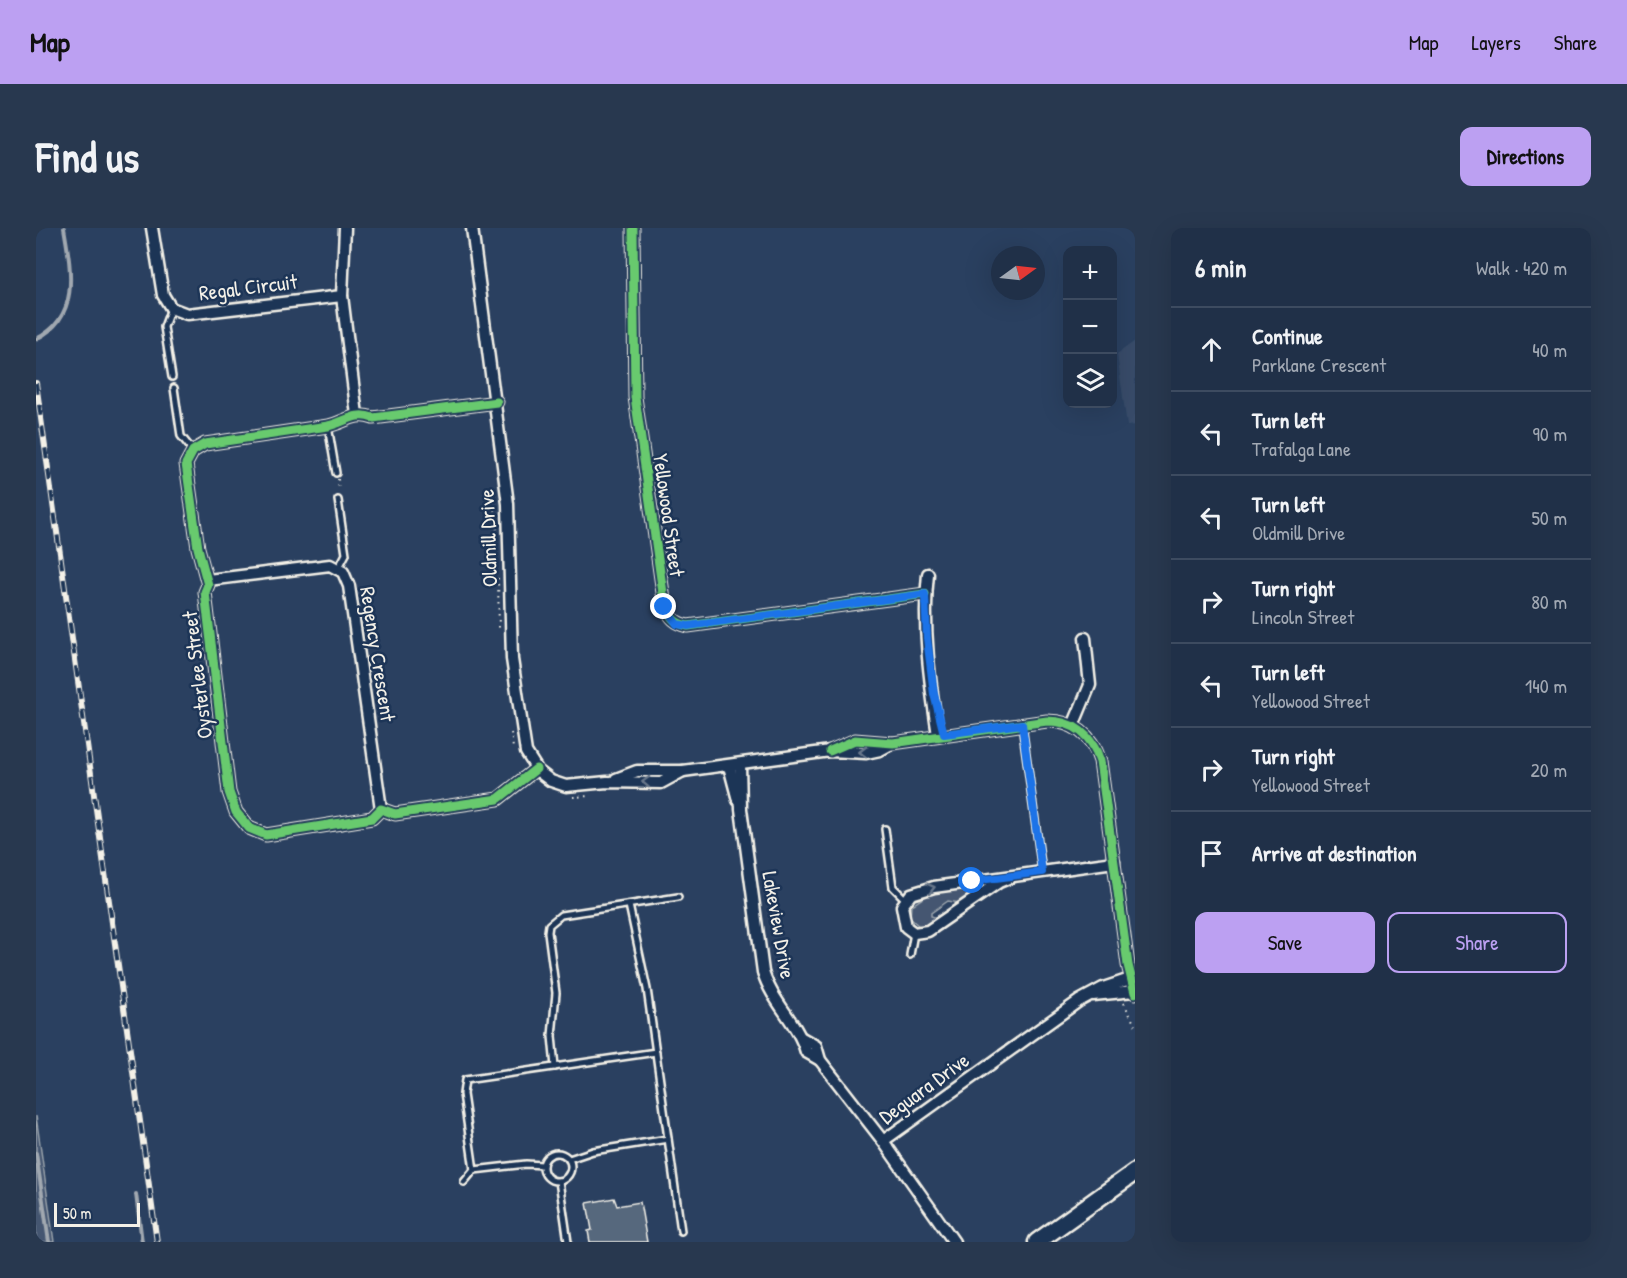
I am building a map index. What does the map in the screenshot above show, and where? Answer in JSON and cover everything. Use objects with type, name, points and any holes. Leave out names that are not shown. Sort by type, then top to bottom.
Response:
[{"type":"main road","points":[[1037,1242],[1135,1172]]},
{"type":"street","name":"Regal Circuit","points":[[152,228],[163,296],[171,308],[187,314],[342,296]]},
{"type":"street","points":[[345,228],[342,296],[357,415]]},
{"type":"street","name":"Oldmill Drive","points":[[472,228],[508,504],[512,659],[524,744],[536,769]]},
{"type":"street","name":"Yellowood Street","points":[[633,228],[635,397],[664,607],[670,617],[677,624],[688,626],[925,594]]},
{"type":"street","points":[[193,451],[205,444],[343,423],[357,415],[373,418],[496,402]]},
{"type":"street","name":"Oysterlee Street","points":[[193,451],[186,464],[201,569],[208,580],[205,592],[229,792],[242,820],[249,828],[266,835],[372,818],[381,809],[395,814],[494,800],[507,794],[536,769]]},
{"type":"street","name":"Regency Crescent","points":[[208,580],[330,565],[343,572],[349,586],[381,809]]},
{"type":"street","points":[[928,574],[925,594],[927,638],[941,735]]},
{"type":"street","points":[[1073,726],[1090,685],[1085,638]]},
{"type":"street","points":[[536,769],[551,781],[566,786],[607,782],[661,783],[683,771],[830,751],[867,753],[880,750],[893,742],[941,735],[1051,721],[1073,726],[1088,738],[1100,761],[1130,979],[1134,992]]},
{"type":"street","name":"Lakeview Drive","points":[[734,765],[763,972],[772,996],[802,1038],[816,1046],[820,1060],[882,1141]]},
{"type":"street","points":[[1011,877],[999,882],[927,931],[915,933],[908,930],[903,922],[902,906],[905,899],[911,894],[934,887],[1114,862]]},
{"type":"street","name":"Deguara Drive","points":[[954,1242],[882,1141],[1089,996],[1130,979]]},
{"type":"street","name":"Deguara Drive","points":[[1089,996],[1134,992]]},
{"type":"lane","points":[[171,308],[164,327],[172,377]]},
{"type":"lane","points":[[174,388],[181,436],[193,451]]},
{"type":"lane","points":[[328,426],[336,474]]},
{"type":"lane","points":[[338,500],[346,554],[338,569]]},
{"type":"lane","points":[[1022,724],[1042,872]]},
{"type":"lane","points":[[885,830],[893,886],[905,899]]},
{"type":"lane","points":[[555,1067],[552,1036],[556,993],[549,925],[561,915],[678,897]]},
{"type":"lane","points":[[629,905],[647,989],[681,1231]]},
{"type":"lane","points":[[910,955],[915,933]]},
{"type":"lane","points":[[474,1170],[463,1094],[465,1080],[656,1052]]},
{"type":"lane","points":[[569,1159],[593,1150],[668,1139]]},
{"type":"lane","points":[[555,1153],[569,1159],[570,1173],[559,1181],[548,1178],[543,1165],[547,1157],[555,1153]]},
{"type":"lane","points":[[464,1182],[474,1170],[520,1164],[543,1165]]},
{"type":"lane","points":[[559,1181],[568,1242]]},
{"type":"path","points":[[336,474],[340,489],[338,500]]},
{"type":"path","points":[[495,492],[493,503],[499,538]]},
{"type":"path","points":[[498,569],[497,611],[500,634]]},
{"type":"path","points":[[510,726],[515,754]]},
{"type":"path","points":[[569,797],[594,795]]},
{"type":"path","points":[[1121,993],[1135,1025]]},
{"type":"shaded area","points":[[1135,341],[1135,425],[1127,426],[1117,354]]},
{"type":"shaded area","points":[[976,886],[975,892],[960,903],[948,901],[931,913],[931,916],[938,918],[929,925],[919,926],[910,918],[911,906],[932,892]]},
{"type":"shaded area","points":[[36,1116],[54,1242],[36,1242]]},
{"type":"building","points":[[614,1198],[617,1206],[640,1202],[647,1242],[590,1242],[588,1231],[592,1230],[587,1203]]},
{"type":"waterway","points":[[36,339],[50,330],[60,318],[70,291],[69,260],[64,228]]},
{"type":"waterway","points":[[36,1153],[49,1242]]},
{"type":"waterway","points":[[136,1194],[142,1242]]},
{"type":"railway","points":[[36,383],[157,1242]]},
{"type":"cycle path","points":[[633,228],[635,397],[665,607],[671,617],[688,626],[925,594]]},
{"type":"cycle path","points":[[497,402],[373,418],[356,416],[328,426],[205,444],[193,451],[186,464],[198,548],[208,585],[205,592],[229,792],[236,812],[249,828],[266,835],[372,818],[381,809],[395,814],[498,799],[536,769]]},
{"type":"cycle path","points":[[830,751],[855,740],[893,743],[1047,721],[1066,724],[1081,731],[1092,744],[1100,761],[1128,965],[1135,993]]},
{"type":"route","points":[[664,607],[677,624],[688,626],[925,594],[927,638],[934,694],[944,734],[1022,724],[1023,746],[1042,872],[972,881]]}]
